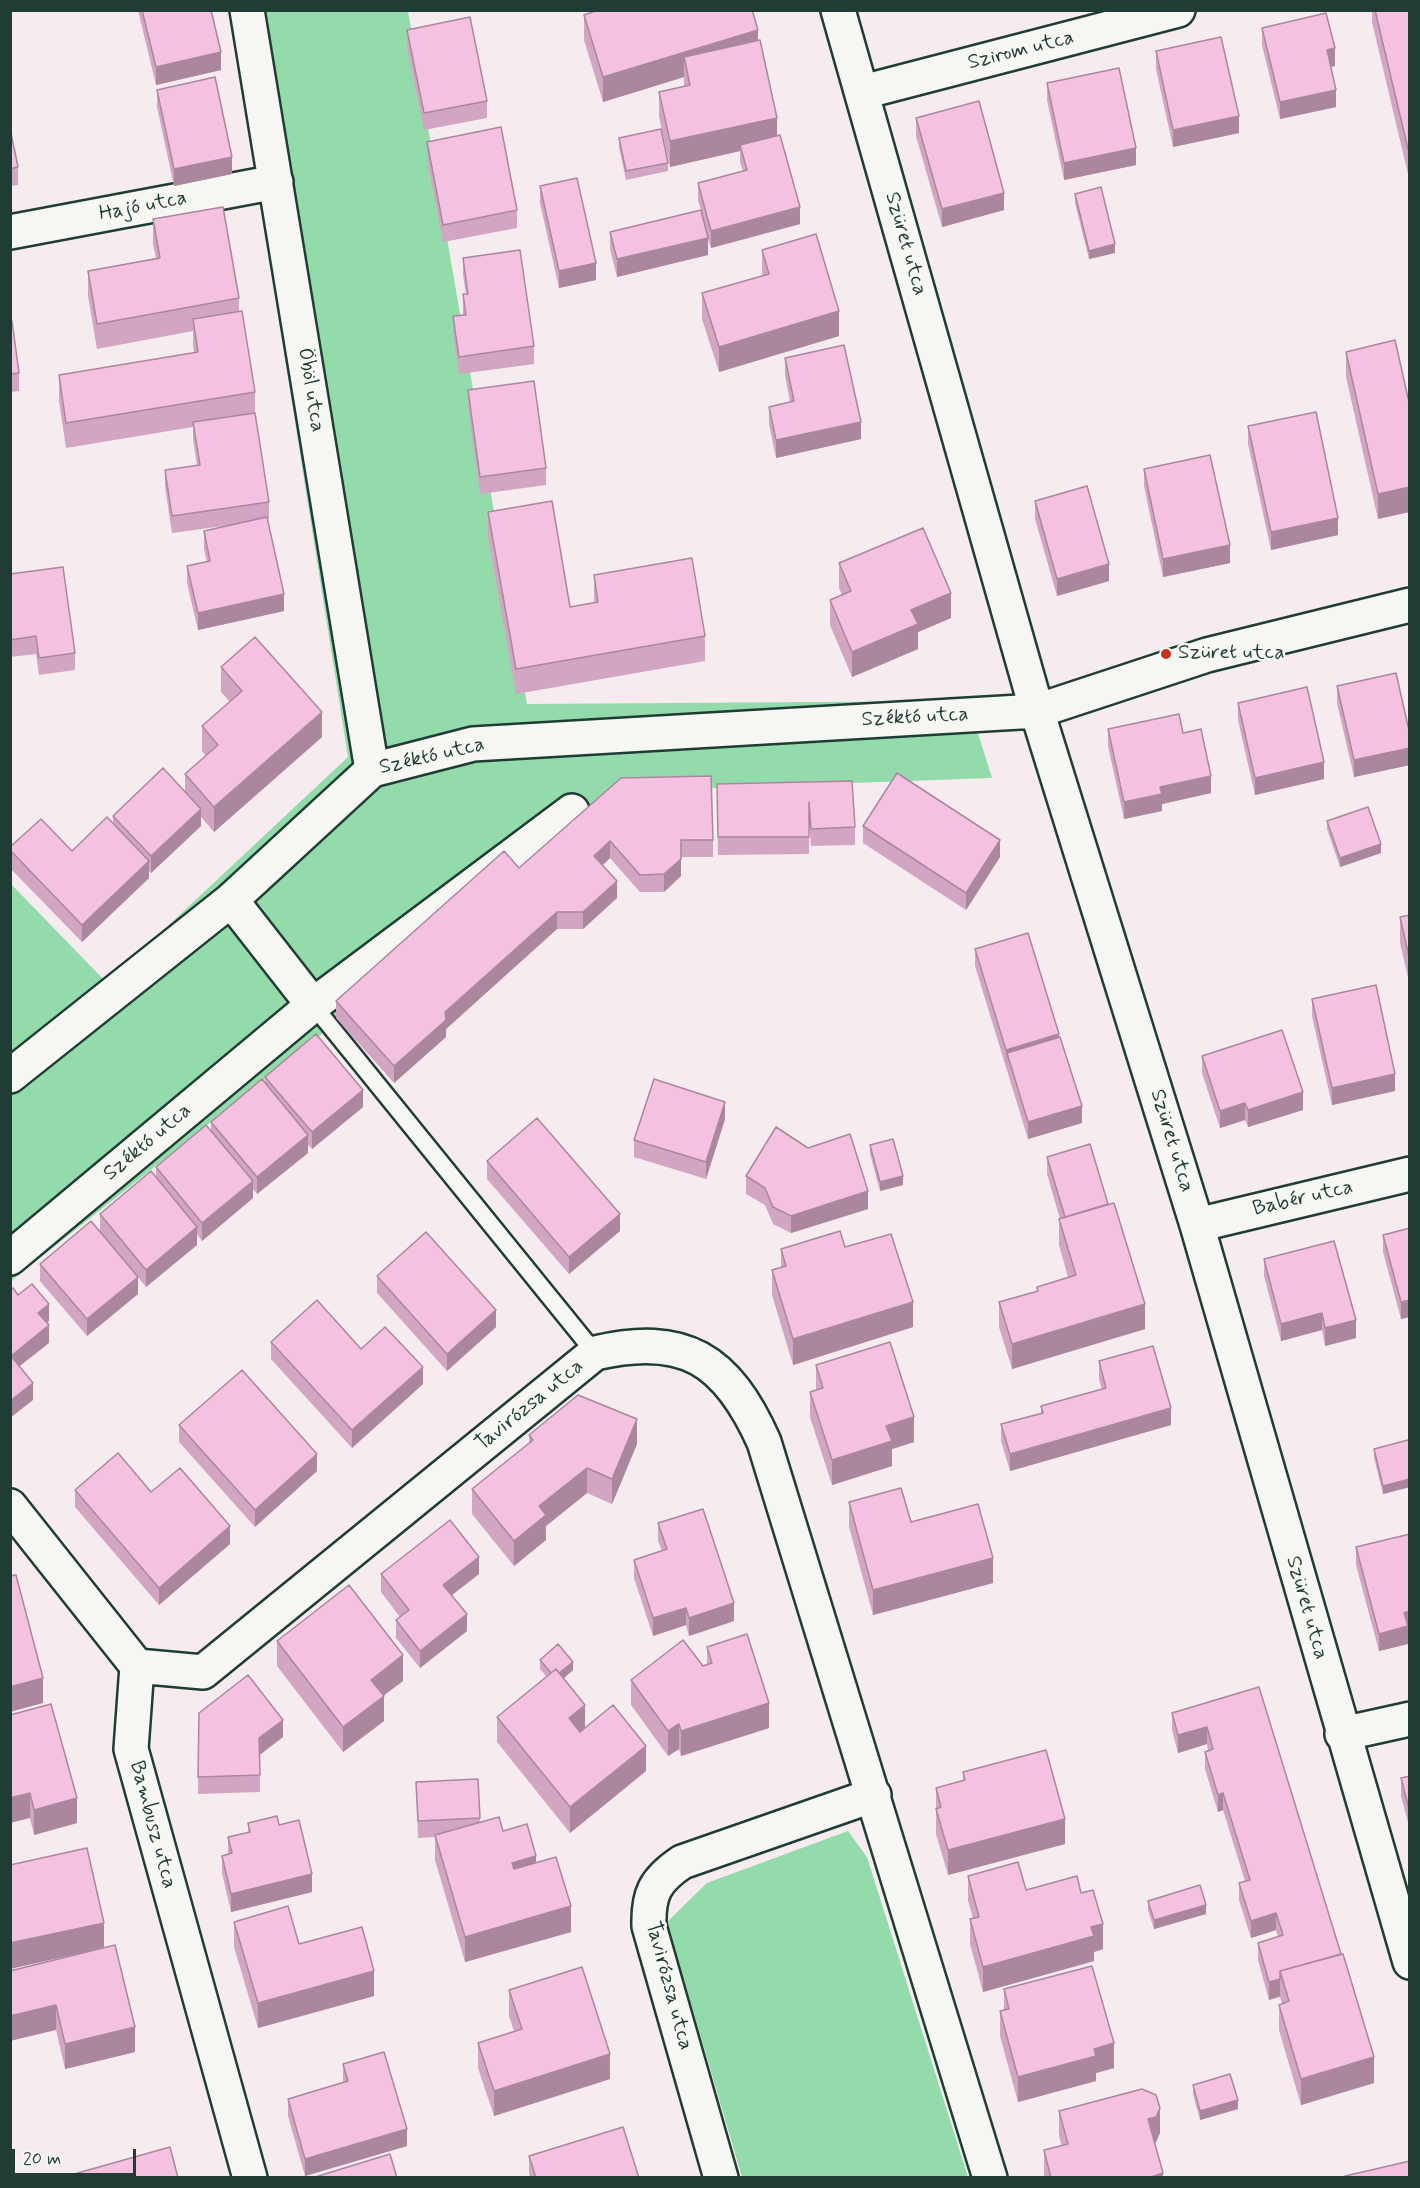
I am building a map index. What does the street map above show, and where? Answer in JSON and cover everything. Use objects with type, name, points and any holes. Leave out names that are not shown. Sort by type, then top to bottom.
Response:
[{"type":"street","name":"Öböl utca","points":[[247,10],[372,770]]},
{"type":"street","name":"Szüret utca","points":[[837,10],[863,92],[1037,711],[1197,1225],[1342,1734],[1410,1962]]},
{"type":"street","name":"Szirom utca","points":[[863,92],[1179,10]]},
{"type":"street","name":"Hajó utca","points":[[10,232],[276,182]]},
{"type":"street","name":"Széktó utca","points":[[10,1076],[231,900],[372,770],[473,744],[1037,711],[1207,655],[1410,604]]},
{"type":"street","name":"Széktó utca","points":[[10,1258],[313,1005],[572,811]]},
{"type":"street","points":[[231,900],[313,1005]]},
{"type":"street","name":"Babér utca","points":[[1197,1225],[1410,1174]]},
{"type":"street","name":"Tavirózsa utca","points":[[137,1666],[203,1672],[595,1353],[627,1346],[646,1345],[678,1351],[707,1364],[737,1392],[764,1442],[990,2178]]},
{"type":"street","points":[[10,1506],[137,1666]]},
{"type":"street","name":"Bambusz utca","points":[[137,1666],[131,1749],[250,2178]]},
{"type":"street","points":[[1342,1734],[1410,1719]]},
{"type":"street","name":"Tavirózsa utca","points":[[721,2178],[649,1926],[648,1907],[653,1892],[659,1881],[682,1862],[874,1795]]},
{"type":"lane","points":[[313,1005],[595,1353]]},
{"type":"green space","points":[[230,11],[408,11],[527,704],[968,701],[992,778],[627,791],[11,1281],[11,884],[107,983],[348,757]]},
{"type":"green space","points":[[848,1831],[867,1857],[968,2177],[742,2177],[667,1922],[707,1883]]},
{"type":"building","points":[[142,10],[211,10],[221,52],[156,67]]},
{"type":"building","points":[[598,10],[752,10],[758,30],[603,77],[584,15]]},
{"type":"building","points":[[1375,10],[1410,10],[1410,148],[1408,149]]},
{"type":"building","points":[[1326,13],[1335,48],[1327,50],[1336,90],[1280,102],[1262,28]]},
{"type":"building","points":[[470,17],[487,101],[424,113],[407,30]]},
{"type":"building","points":[[1221,37],[1239,116],[1173,130],[1156,51]]},
{"type":"building","points":[[760,40],[777,118],[670,141],[659,92],[690,85],[684,57]]},
{"type":"building","points":[[1119,68],[1136,148],[1064,163],[1047,83]]},
{"type":"building","points":[[215,77],[232,157],[174,169],[157,90]]},
{"type":"building","points":[[979,101],[1004,193],[942,209],[916,118]]},
{"type":"building","points":[[501,127],[517,210],[443,225],[427,142]]},
{"type":"building","points":[[10,128],[18,167],[10,169]]},
{"type":"building","points":[[661,129],[668,163],[626,171],[619,138]]},
{"type":"building","points":[[780,135],[800,207],[711,231],[698,183],[747,170],[740,145]]},
{"type":"building","points":[[577,178],[596,263],[559,271],[540,186]]},
{"type":"building","points":[[1101,187],[1115,244],[1089,251],[1075,194]]},
{"type":"building","points":[[223,207],[239,298],[97,324],[88,271],[160,258],[153,219]]},
{"type":"building","points":[[701,210],[708,238],[617,259],[610,232]]},
{"type":"building","points":[[816,234],[839,311],[719,347],[702,293],[769,274],[762,250]]},
{"type":"building","points":[[520,250],[534,346],[459,357],[453,316],[466,315],[463,294],[468,294],[463,258]]},
{"type":"building","points":[[242,311],[255,392],[66,423],[59,375],[198,352],[193,319]]},
{"type":"building","points":[[10,321],[12,321],[19,373],[10,374]]},
{"type":"building","points":[[1395,340],[1410,407],[1410,487],[1378,494],[1346,352]]},
{"type":"building","points":[[844,345],[861,422],[776,440],[769,407],[794,401],[785,358]]},
{"type":"building","points":[[534,381],[546,468],[480,477],[468,390]]},
{"type":"building","points":[[1316,412],[1338,518],[1271,532],[1248,426]]},
{"type":"building","points":[[255,413],[269,502],[172,516],[165,470],[200,465],[193,422]]},
{"type":"building","points":[[1210,455],[1230,545],[1163,559],[1144,469]]},
{"type":"building","points":[[1087,486],[1109,564],[1057,579],[1035,501]]},
{"type":"building","points":[[552,501],[570,607],[598,602],[594,575],[692,558],[705,636],[516,669],[488,512]]},
{"type":"building","points":[[267,517],[284,594],[198,613],[187,566],[210,561],[204,531]]},
{"type":"building","points":[[923,528],[951,593],[911,610],[918,624],[852,652],[830,600],[851,591],[839,563]]},
{"type":"building","points":[[63,567],[75,653],[39,658],[36,636],[10,640],[10,574]]},
{"type":"building","points":[[255,637],[322,712],[214,807],[185,774],[218,745],[202,726],[242,691],[221,667]]},
{"type":"building","points":[[1396,673],[1410,735],[1410,748],[1354,760],[1337,686]]},
{"type":"building","points":[[1307,687],[1324,762],[1255,778],[1238,703]]},
{"type":"building","points":[[1179,714],[1183,733],[1201,729],[1211,776],[1160,787],[1162,794],[1124,802],[1108,729]]},
{"type":"building","points":[[163,768],[201,809],[151,856],[113,816]]},
{"type":"building","points":[[897,773],[1000,840],[966,893],[863,826]]},
{"type":"building","points":[[711,776],[713,840],[681,840],[681,859],[664,874],[640,875],[610,841],[594,856],[617,881],[583,912],[557,912],[445,1012],[446,1020],[394,1066],[336,1001],[504,851],[519,868],[621,778]]},
{"type":"building","points":[[852,781],[855,827],[811,829],[809,802],[809,837],[718,837],[717,784]]},
{"type":"building","points":[[1368,807],[1381,844],[1340,858],[1327,821]]},
{"type":"building","points":[[107,817],[149,861],[82,925],[10,850],[10,847],[41,819],[72,851]]},
{"type":"building","points":[[1410,915],[1410,961],[1400,917]]},
{"type":"building","points":[[1028,933],[1059,1034],[1006,1050],[975,949]]},
{"type":"building","points":[[1376,985],[1395,1074],[1332,1088],[1312,999]]},
{"type":"building","points":[[1282,1030],[1303,1092],[1248,1110],[1245,1103],[1220,1111],[1202,1056]]},
{"type":"building","points":[[316,1034],[363,1090],[312,1132],[265,1077]]},
{"type":"building","points":[[1060,1037],[1082,1106],[1028,1122],[1007,1053]]},
{"type":"building","points":[[262,1079],[308,1135],[257,1177],[211,1122]]},
{"type":"building","points":[[654,1079],[725,1102],[706,1162],[634,1140]]},
{"type":"building","points":[[537,1118],[620,1214],[569,1257],[487,1161]]},
{"type":"building","points":[[206,1125],[253,1181],[202,1223],[156,1167]]},
{"type":"building","points":[[776,1127],[808,1148],[850,1134],[868,1191],[791,1216],[773,1207],[765,1188],[746,1176]]},
{"type":"building","points":[[893,1139],[903,1176],[880,1182],[870,1145]]},
{"type":"building","points":[[1090,1144],[1108,1204],[1065,1217],[1047,1157]]},
{"type":"building","points":[[151,1171],[197,1227],[146,1270],[100,1214]]},
{"type":"building","points":[[1114,1203],[1145,1304],[1012,1344],[999,1302],[1038,1291],[1037,1287],[1076,1275],[1059,1219]]},
{"type":"building","points":[[91,1221],[138,1277],[87,1319],[40,1264]]},
{"type":"building","points":[[1410,1228],[1410,1300],[1401,1302],[1383,1235]]},
{"type":"building","points":[[840,1231],[845,1247],[891,1234],[913,1302],[793,1339],[772,1270],[786,1266],[781,1249]]},
{"type":"building","points":[[426,1232],[496,1310],[447,1354],[377,1276]]},
{"type":"building","points":[[1334,1241],[1356,1320],[1325,1328],[1322,1313],[1281,1324],[1264,1259]]},
{"type":"building","points":[[32,1284],[49,1304],[38,1313],[49,1325],[11,1356],[33,1383],[10,1401],[10,1290],[13,1288],[18,1295]]},
{"type":"building","points":[[317,1300],[361,1349],[385,1327],[423,1367],[352,1430],[271,1342]]},
{"type":"building","points":[[890,1342],[914,1417],[886,1426],[892,1441],[832,1460],[810,1392],[823,1388],[816,1365]]},
{"type":"building","points":[[1153,1346],[1171,1408],[1010,1454],[1001,1424],[1043,1413],[1041,1406],[1106,1388],[1099,1361]]},
{"type":"building","points":[[242,1370],[317,1454],[255,1510],[179,1425]]},
{"type":"building","points":[[578,1395],[637,1419],[612,1479],[587,1468],[539,1506],[546,1515],[514,1541],[472,1489],[533,1440],[529,1435]]},
{"type":"building","points":[[1408,1440],[1410,1479],[1383,1486],[1374,1449]]},
{"type":"building","points":[[118,1453],[151,1492],[180,1468],[230,1526],[159,1588],[75,1490]]},
{"type":"building","points":[[901,1488],[911,1522],[978,1504],[993,1558],[873,1590],[849,1502]]},
{"type":"building","points":[[703,1509],[734,1603],[689,1618],[686,1608],[653,1618],[634,1560],[667,1549],[658,1523]]},
{"type":"building","points":[[450,1520],[479,1557],[443,1585],[467,1614],[420,1651],[396,1620],[409,1610],[381,1574]]},
{"type":"building","points":[[1410,1534],[1410,1611],[1404,1613],[1408,1626],[1379,1634],[1356,1547]]},
{"type":"building","points":[[16,1575],[43,1678],[10,1687],[10,1576]]},
{"type":"building","points":[[349,1585],[403,1655],[371,1680],[384,1696],[343,1727],[277,1641]]},
{"type":"building","points":[[747,1634],[769,1703],[681,1731],[679,1724],[668,1731],[631,1680],[683,1640],[703,1666],[712,1663],[707,1647]]},
{"type":"building","points":[[558,1644],[573,1662],[559,1673],[556,1669],[551,1673],[540,1660]]},
{"type":"building","points":[[556,1669],[585,1705],[569,1718],[580,1732],[613,1705],[646,1746],[570,1807],[497,1717]]},
{"type":"building","points":[[248,1675],[283,1720],[259,1738],[260,1775],[198,1777],[199,1713]]},
{"type":"building","points":[[1259,1687],[1341,1954],[1280,1971],[1280,1979],[1269,1982],[1258,1943],[1283,1935],[1276,1913],[1251,1921],[1239,1883],[1250,1880],[1223,1793],[1218,1795],[1205,1752],[1213,1749],[1207,1727],[1178,1735],[1172,1713]]},
{"type":"building","points":[[51,1704],[77,1798],[34,1810],[30,1793],[10,1798],[10,1715]]},
{"type":"building","points":[[1046,1750],[1065,1819],[948,1850],[936,1809],[941,1807],[936,1788],[965,1780],[963,1772]]},
{"type":"building","points":[[1410,1776],[1410,1813],[1401,1778]]},
{"type":"building","points":[[478,1779],[480,1818],[418,1821],[416,1782]]},
{"type":"building","points":[[277,1816],[279,1825],[299,1820],[312,1874],[231,1894],[222,1856],[232,1853],[228,1837],[250,1832],[248,1823]]},
{"type":"building","points":[[499,1817],[503,1831],[527,1824],[536,1856],[512,1863],[514,1869],[556,1857],[571,1906],[465,1937],[435,1835]]},
{"type":"building","points":[[87,1848],[104,1923],[10,1943],[10,1865]]},
{"type":"building","points":[[1018,1862],[1026,1890],[1077,1876],[1081,1893],[1093,1890],[1103,1924],[1091,1927],[1094,1936],[983,1967],[970,1919],[979,1917],[968,1876]]},
{"type":"building","points":[[1200,1885],[1206,1905],[1154,1920],[1148,1901]]},
{"type":"building","points":[[288,1906],[299,1944],[362,1927],[374,1971],[258,2003],[234,1922]]},
{"type":"building","points":[[115,1945],[135,2027],[65,2044],[56,2005],[10,2016],[10,1971]]},
{"type":"building","points":[[1343,1954],[1374,2057],[1301,2079],[1279,2005],[1289,2001],[1280,1971]]},
{"type":"building","points":[[1092,1966],[1114,2043],[1094,2049],[1096,2056],[1018,2077],[1000,2011],[1009,2009],[1004,1989]]},
{"type":"building","points":[[582,1967],[610,2054],[494,2091],[478,2043],[522,2029],[509,1990]]},
{"type":"building","points":[[384,2052],[407,2129],[305,2159],[288,2099],[348,2081],[343,2064]]},
{"type":"building","points":[[1230,2074],[1238,2100],[1200,2111],[1193,2085]]},
{"type":"building","points":[[1142,2089],[1156,2095],[1160,2108],[1156,2117],[1148,2119],[1163,2173],[1148,2178],[1051,2178],[1044,2150],[1068,2144],[1059,2111]]},
{"type":"building","points":[[623,2127],[639,2178],[536,2178],[529,2156]]},
{"type":"building","points":[[170,2147],[178,2178],[68,2178],[67,2176]]},
{"type":"building","points":[[390,2154],[397,2178],[312,2178]]},
{"type":"building","points":[[1410,2161],[1410,2178],[1345,2178],[1345,2176]]},
{"type":"place","name":"Szüret utca","points":[[1166,654]]}]
